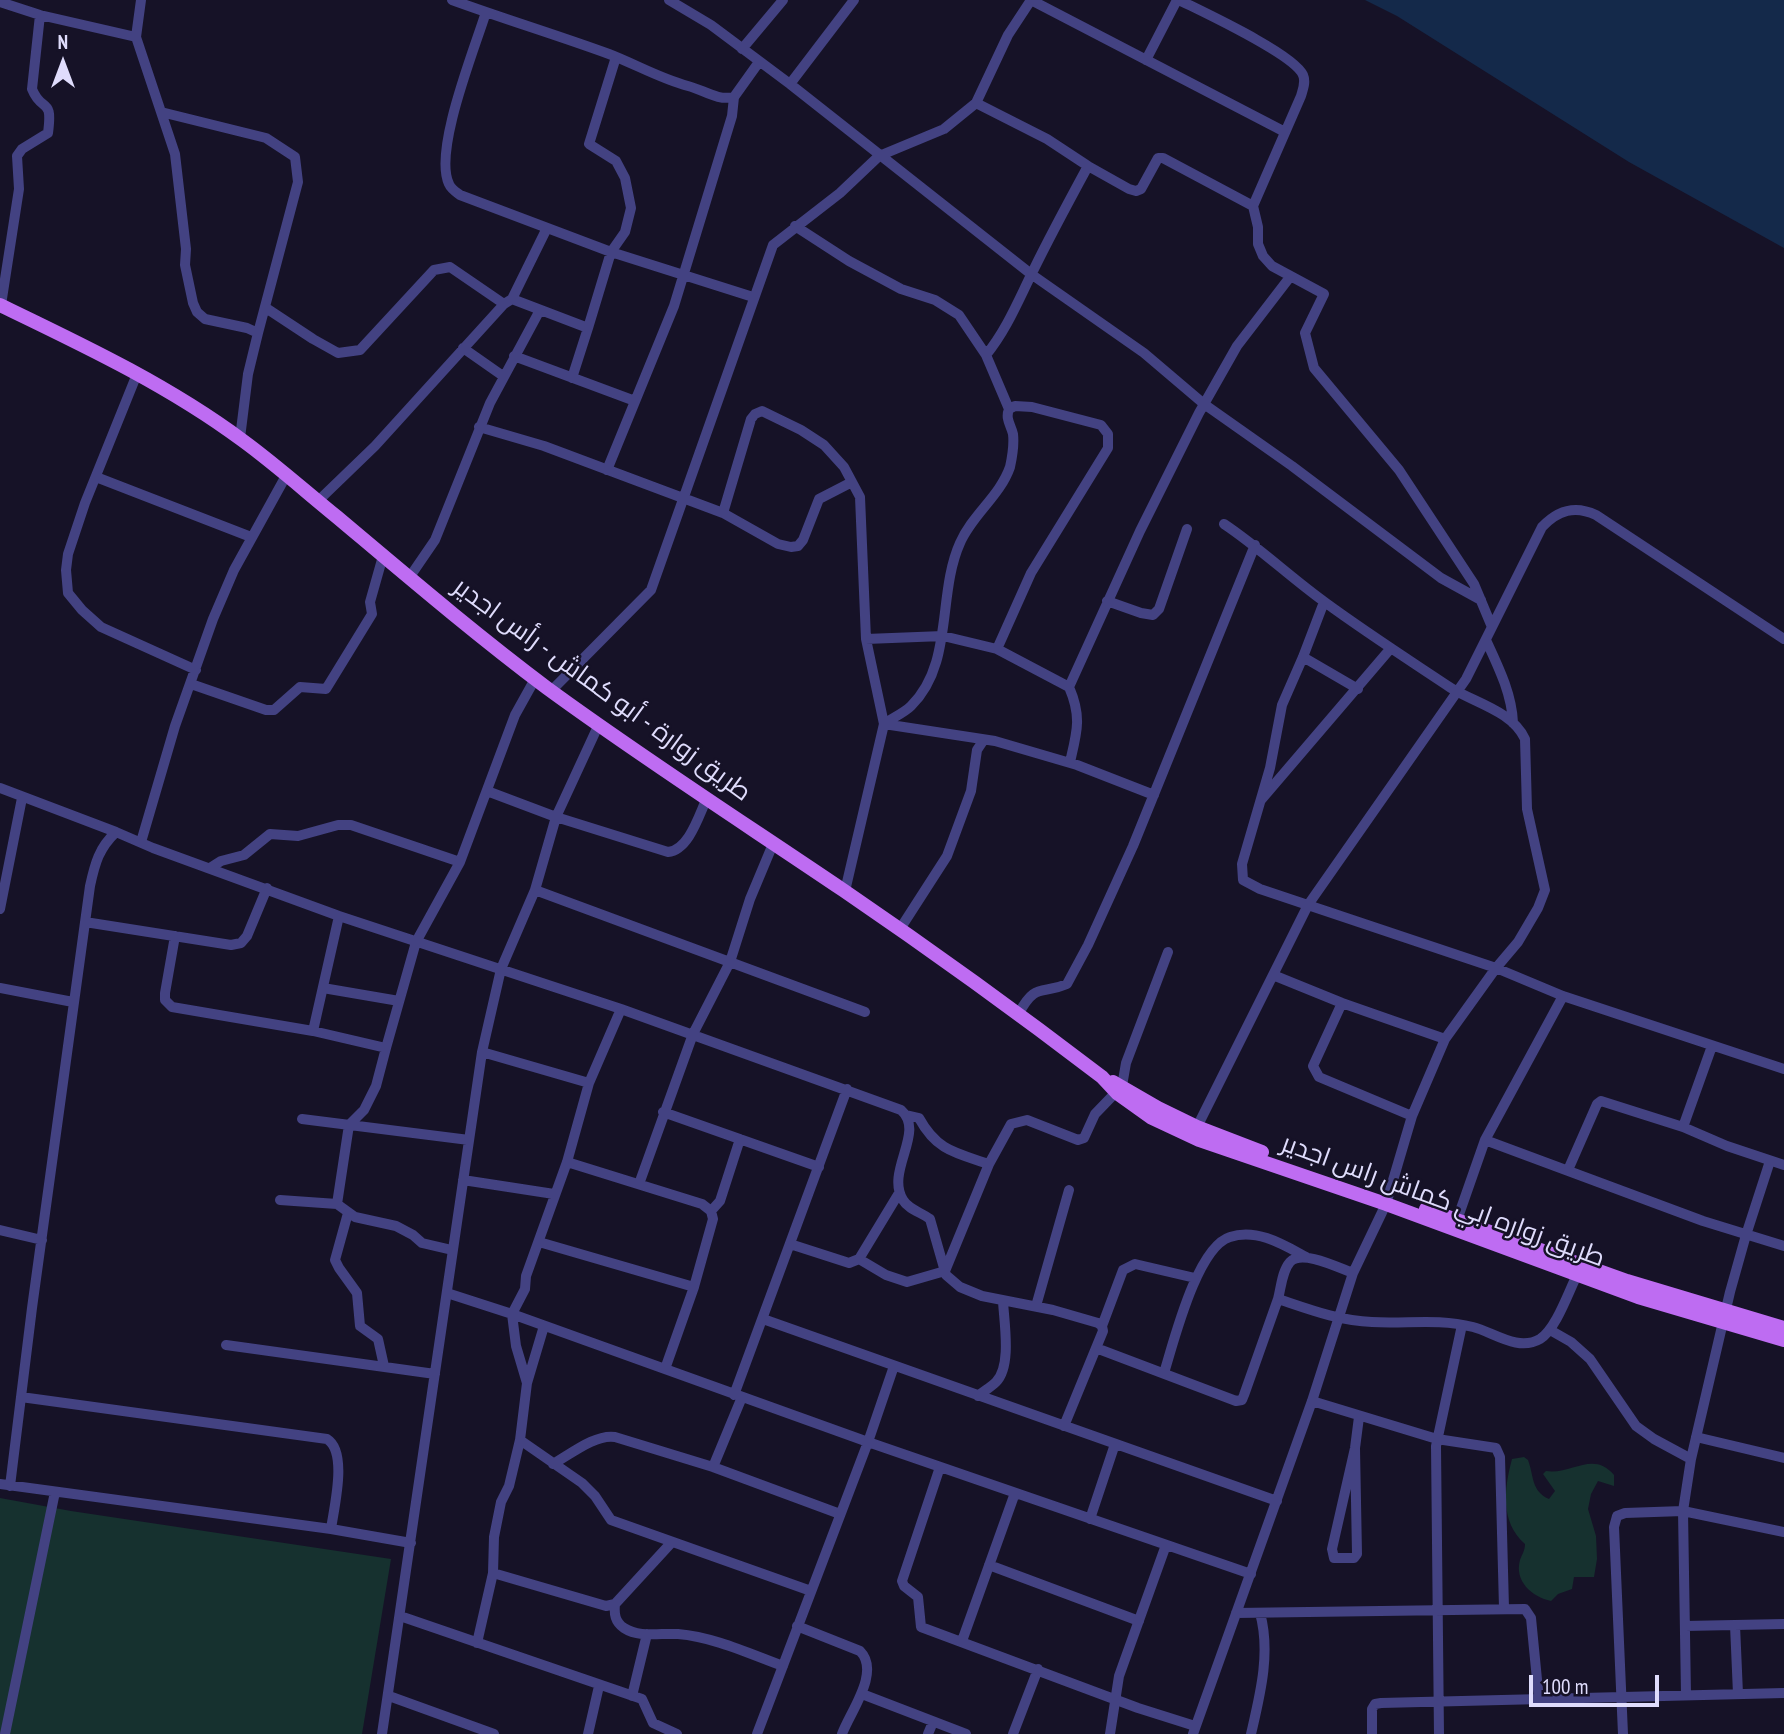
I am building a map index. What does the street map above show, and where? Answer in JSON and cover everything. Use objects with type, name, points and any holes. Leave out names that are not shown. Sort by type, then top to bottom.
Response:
[{"type":"main road","name":"طريق زوارة - أبو كماش - رأس اجدير","points":[[0,305],[137,374],[240,438],[551,691],[648,760],[900,929],[1102,1077]]},
{"type":"main road","name":"طريق زواره ابي كماش راس اجدير","points":[[1102,1077],[1199,1140],[1388,1200],[1638,1297],[1726,1317],[1784,1340]]},
{"type":"main road","points":[[1155,1113],[1388,1200],[1457,1220],[1726,1317],[1784,1328]]},
{"type":"street","points":[[141,0],[136,37],[175,154],[186,249],[186,272],[193,303],[197,312],[205,319],[258,333]]},
{"type":"street","points":[[452,0],[616,57],[721,99],[734,97]]},
{"type":"street","points":[[669,0],[711,25],[790,84],[1031,274],[1144,353],[1204,404],[1292,466],[1441,578],[1481,600]]},
{"type":"street","points":[[742,49],[783,0]]},
{"type":"street","points":[[790,84],[854,0]]},
{"type":"street","points":[[551,691],[651,590],[773,245],[840,193],[879,156],[944,129],[976,103],[1007,35],[1031,0],[1285,132]]},
{"type":"street","points":[[1146,60],[1178,0],[1240,30],[1291,62],[1302,73],[1304,84],[1253,206],[1258,227],[1258,244],[1263,256],[1272,266],[1324,294],[1305,333],[1314,368],[1399,470],[1474,584],[1492,627]]},
{"type":"street","points":[[0,2],[23,4],[40,15],[136,37]]},
{"type":"street","points":[[486,12],[448,135],[445,159],[448,182],[460,195],[611,252],[753,297]]},
{"type":"street","points":[[0,305],[19,189],[17,156],[22,149],[48,133],[51,112],[48,106],[35,96],[32,89],[40,15]]},
{"type":"street","points":[[572,378],[611,252],[625,232],[631,208],[625,178],[616,161],[589,144],[616,57]]},
{"type":"street","points":[[607,470],[674,306],[732,116],[734,97],[759,62]]},
{"type":"street","points":[[976,103],[1048,139],[1088,166],[1136,191],[1146,184],[1158,158],[1163,158],[1253,206]]},
{"type":"street","points":[[162,112],[266,138],[295,157],[298,182],[248,374],[240,438]]},
{"type":"street","points":[[986,355],[1000,338],[1018,305],[1031,274],[1088,166]]},
{"type":"street","points":[[795,226],[880,278],[901,289],[935,300],[959,314],[986,355],[1009,409],[1007,418],[1013,435],[1010,466],[999,488],[979,512],[960,542],[947,584],[943,636],[927,683],[911,706],[884,724]]},
{"type":"street","points":[[318,501],[375,446],[508,302],[547,228]]},
{"type":"street","points":[[266,308],[338,353],[360,350],[434,270],[450,267],[508,302],[540,310],[588,328]]},
{"type":"street","points":[[1069,687],[1107,601],[1204,404],[1237,346],[1290,277]]},
{"type":"street","points":[[409,578],[435,540],[479,427],[503,376],[540,310]]},
{"type":"street","points":[[463,348],[503,376]]},
{"type":"street","points":[[514,356],[635,401]]},
{"type":"street","points":[[137,374],[68,554],[68,593],[101,627],[196,670]]},
{"type":"street","points":[[997,649],[1031,573],[1108,448],[1108,434],[1101,425],[1032,407],[1015,406],[1009,409]]},
{"type":"street","points":[[723,513],[751,419],[762,411],[802,430],[824,445],[844,467],[860,497],[866,639],[884,724],[845,891]]},
{"type":"street","points":[[479,427],[544,446],[723,513],[778,544],[791,547],[803,540],[819,499],[852,482]]},
{"type":"street","points":[[141,842],[172,737],[213,620],[251,537],[287,474]]},
{"type":"street","points":[[96,477],[251,537]]},
{"type":"street","points":[[1196,1127],[1308,905],[1466,679],[1542,527],[1551,517],[1575,509],[1597,515],[1784,639]]},
{"type":"street","points":[[940,1466],[902,1581],[904,1586],[918,1597],[921,1627],[1116,1698],[1194,1730],[1278,1501],[1353,1273],[1388,1200],[1412,1116],[1446,1039],[1496,968],[1518,942],[1545,890],[1527,809],[1525,738],[1520,728],[1481,702],[1457,691],[1324,602],[1255,545],[1224,524]]},
{"type":"street","points":[[1107,601],[1153,615],[1159,609],[1187,529]]},
{"type":"street","points":[[1018,1013],[1037,990],[1067,984],[1088,945],[1154,795],[1255,545]]},
{"type":"street","points":[[191,684],[266,710],[274,710],[300,687],[326,689],[372,614],[370,602],[383,556]]},
{"type":"street","points":[[1324,602],[1282,705],[1269,768],[1242,864],[1243,880],[1250,885],[1496,968],[1563,996],[1784,1069]]},
{"type":"street","points":[[866,639],[943,636],[997,649],[1069,687],[1075,701],[1079,724],[1070,762]]},
{"type":"street","points":[[1486,640],[1503,679],[1513,723]]},
{"type":"street","points":[[1259,803],[1391,648]]},
{"type":"street","points":[[1303,657],[1358,689]]},
{"type":"street","points":[[337,1204],[349,1125],[364,1110],[376,1086],[416,942],[460,862],[515,715],[536,679]]},
{"type":"street","points":[[382,1734],[482,1052],[501,969],[534,890],[556,817],[599,724]]},
{"type":"street","points":[[884,724],[995,741],[1070,762],[1154,795]]},
{"type":"street","points":[[900,929],[947,856],[971,791],[977,750],[984,741]]},
{"type":"street","points":[[0,788],[339,916],[621,1009],[901,1110],[910,1125],[898,1173],[899,1193],[905,1203],[930,1219],[946,1275],[960,1287],[982,1296],[1036,1306],[1102,1326]]},
{"type":"street","points":[[487,791],[556,817],[667,852],[675,851],[688,836],[708,798]]},
{"type":"street","points":[[0,909],[22,798]]},
{"type":"street","points":[[210,868],[220,861],[244,855],[270,834],[298,836],[338,825],[351,825],[460,862]]},
{"type":"street","points":[[116,832],[103,845],[96,859],[85,922],[21,1396],[5,1485],[411,1543]]},
{"type":"street","points":[[639,1184],[692,1034],[730,962],[750,899],[773,844]]},
{"type":"street","points":[[85,922],[231,945],[241,943],[247,936],[267,888]]},
{"type":"street","points":[[534,890],[865,1012]]},
{"type":"street","points":[[313,1031],[339,916]]},
{"type":"street","points":[[175,936],[165,993],[165,1000],[173,1007],[313,1031],[386,1048]]},
{"type":"street","points":[[859,1259],[886,1275],[907,1282],[945,1270],[989,1164],[1011,1124],[1027,1120],[1072,1139],[1084,1138],[1095,1114],[1119,1089],[1167,952]]},
{"type":"street","points":[[1273,975],[1342,1003],[1446,1039]]},
{"type":"street","points":[[0,988],[73,1002]]},
{"type":"street","points":[[323,988],[399,1001]]},
{"type":"street","points":[[1457,1220],[1485,1140],[1563,996]]},
{"type":"street","points":[[1342,1003],[1313,1066],[1318,1077],[1412,1116]]},
{"type":"street","points":[[527,1383],[516,1346],[512,1314],[522,1296],[526,1276],[567,1162],[589,1083],[621,1009]]},
{"type":"street","points":[[1683,1127],[1712,1046]]},
{"type":"street","points":[[482,1052],[589,1083]]},
{"type":"street","points":[[713,1467],[762,1320],[847,1089]]},
{"type":"street","points":[[1568,1170],[1597,1104],[1601,1101],[1683,1127],[1784,1165]]},
{"type":"street","points":[[663,1112],[819,1167]]},
{"type":"street","points":[[906,1115],[919,1118],[926,1132],[945,1149],[989,1164]]},
{"type":"street","points":[[302,1119],[469,1140]]},
{"type":"street","points":[[711,1211],[720,1200],[740,1139]]},
{"type":"street","points":[[1485,1140],[1746,1235],[1784,1246]]},
{"type":"street","points":[[1686,1695],[1682,1511],[1696,1437],[1746,1235],[1770,1161]]},
{"type":"street","points":[[567,1162],[702,1204],[711,1211],[713,1219],[694,1287],[666,1369]]},
{"type":"street","points":[[463,1180],[554,1194]]},
{"type":"street","points":[[1036,1306],[1069,1190]]},
{"type":"street","points":[[790,1244],[849,1262],[859,1259],[899,1193]]},
{"type":"street","points":[[280,1200],[337,1204],[362,1219],[404,1229],[422,1243],[452,1250]]},
{"type":"street","points":[[348,1213],[335,1260],[357,1293],[360,1326],[378,1339],[384,1366]]},
{"type":"street","points":[[0,1230],[42,1240]]},
{"type":"street","points":[[1164,1373],[1195,1278],[1216,1244],[1231,1236],[1247,1235],[1272,1239],[1306,1257],[1353,1273]]},
{"type":"street","points":[[539,1242],[694,1287]]},
{"type":"street","points":[[1096,1348],[1232,1401],[1242,1399],[1290,1261],[1306,1257]]},
{"type":"street","points":[[1064,1426],[1103,1331],[1102,1326],[1124,1270],[1135,1264],[1195,1278]]},
{"type":"street","points":[[1278,1299],[1338,1318],[1372,1322],[1438,1320],[1476,1328],[1501,1339],[1519,1343],[1538,1341],[1550,1330],[1577,1275]]},
{"type":"street","points":[[447,1293],[1251,1574]]},
{"type":"street","points":[[978,1395],[998,1381],[1004,1364],[1006,1343],[1003,1301]]},
{"type":"street","points":[[762,1320],[1278,1501]]},
{"type":"street","points":[[1439,1734],[1437,1439],[1454,1372],[1462,1325]]},
{"type":"street","points":[[477,1643],[493,1573],[501,1502],[509,1486],[520,1440],[527,1383],[544,1326]]},
{"type":"street","points":[[1550,1330],[1571,1342],[1590,1359],[1636,1426],[1691,1459]]},
{"type":"street","points":[[226,1345],[435,1374]]},
{"type":"street","points":[[757,1734],[868,1442],[894,1366]]},
{"type":"street","points":[[21,1396],[327,1439],[334,1443],[340,1458],[331,1530]]},
{"type":"street","points":[[1312,1401],[1437,1439],[1496,1448],[1499,1452],[1504,1608]]},
{"type":"street","points":[[1355,1448],[1357,1554],[1354,1558],[1334,1558],[1332,1549],[1355,1448],[1359,1417]]},
{"type":"street","points":[[553,1464],[607,1436],[713,1467],[840,1514]]},
{"type":"street","points":[[1696,1437],[1784,1458]]},
{"type":"street","points":[[520,1440],[582,1482],[611,1520],[811,1591]]},
{"type":"street","points":[[1090,1519],[1115,1444]]},
{"type":"street","points":[[5,1734],[55,1492]]},
{"type":"street","points":[[962,1641],[1015,1493]]},
{"type":"street","points":[[1623,1734],[1614,1520],[1625,1513],[1682,1511],[1784,1532]]},
{"type":"street","points":[[493,1573],[601,1606],[615,1604],[672,1542]]},
{"type":"street","points":[[1110,1734],[1119,1676],[1166,1545]]},
{"type":"street","points":[[989,1565],[1139,1621]]},
{"type":"street","points":[[615,1604],[618,1623],[626,1629],[647,1634],[697,1637],[783,1666]]},
{"type":"street","points":[[1237,1613],[1525,1609],[1529,1613],[1539,1700]]},
{"type":"street","points":[[1251,1734],[1266,1657],[1265,1629],[1260,1613]]},
{"type":"street","points":[[400,1616],[642,1699],[653,1723],[677,1734]]},
{"type":"street","points":[[1685,1626],[1784,1624]]},
{"type":"street","points":[[1735,1625],[1738,1694]]},
{"type":"street","points":[[797,1626],[860,1651],[866,1657],[868,1664],[862,1694],[842,1734]]},
{"type":"street","points":[[632,1696],[647,1634]]},
{"type":"street","points":[[1013,1734],[1038,1669]]},
{"type":"street","points":[[588,1734],[599,1686]]},
{"type":"street","points":[[1372,1734],[1372,1709],[1375,1704],[1438,1700],[1784,1693]]},
{"type":"street","points":[[862,1694],[966,1734]]},
{"type":"street","points":[[389,1696],[494,1734]]},
{"type":"street","points":[[928,1734],[933,1722]]},
{"type":"green space","points":[[1524,1457],[1528,1460],[1536,1487],[1549,1499],[1555,1491],[1543,1474],[1546,1471],[1598,1464],[1614,1475],[1614,1486],[1598,1481],[1591,1494],[1588,1509],[1596,1536],[1597,1559],[1594,1577],[1574,1577],[1572,1589],[1558,1594],[1551,1601],[1531,1592],[1522,1581],[1519,1568],[1525,1544],[1511,1526],[1508,1515],[1506,1493],[1512,1459]]},
{"type":"green space","points":[[0,1498],[391,1559],[362,1734],[0,1734]]},
{"type":"water","points":[[1365,0],[1784,0],[1784,248],[1629,162],[1397,16]]}]
